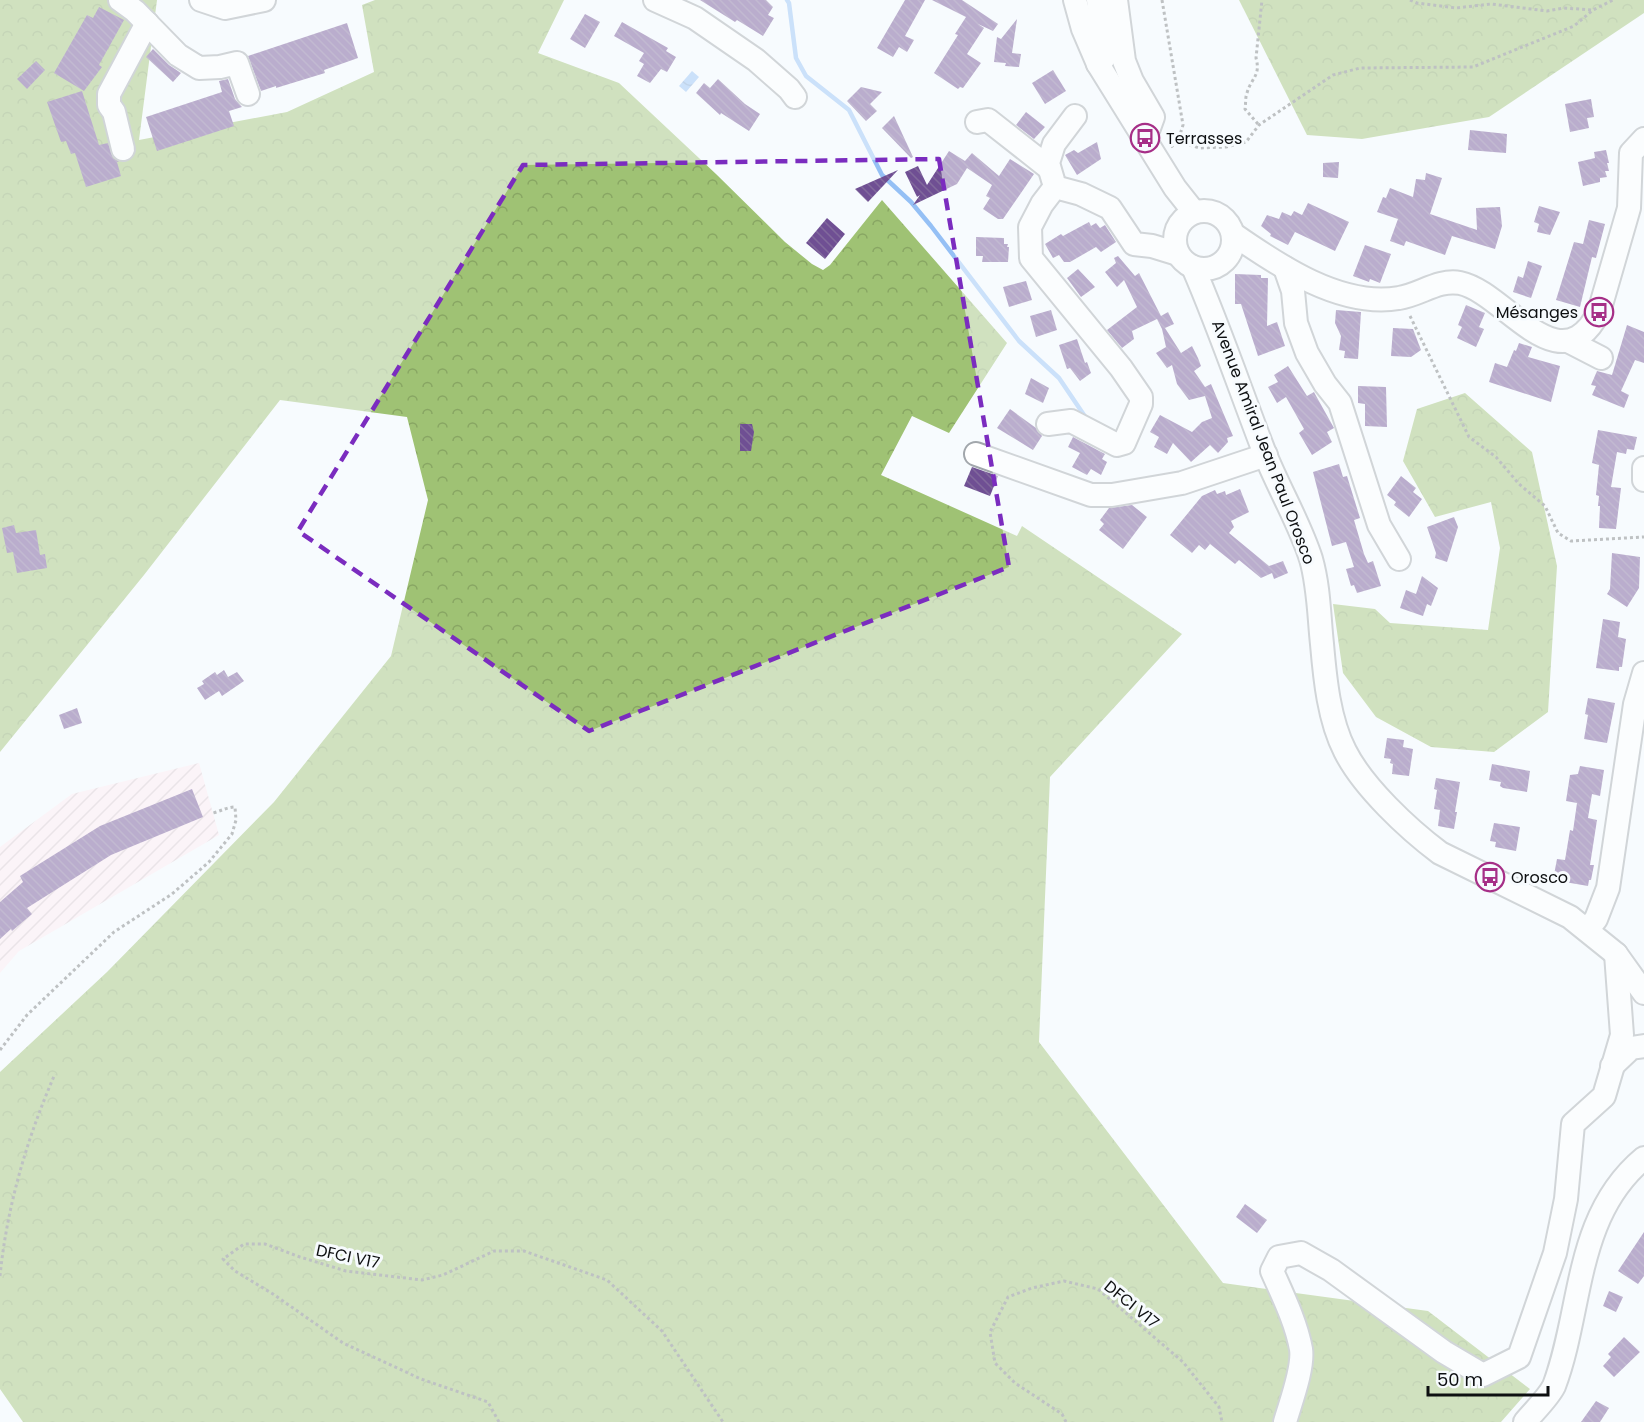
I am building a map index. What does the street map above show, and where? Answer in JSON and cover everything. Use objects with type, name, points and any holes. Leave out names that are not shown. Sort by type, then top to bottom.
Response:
[{"type":"street","points":[[120,0],[147,23],[178,55],[199,68],[237,63],[249,94]]},
{"type":"street","points":[[201,0],[225,8],[261,0]]},
{"type":"street","points":[[655,0],[695,18],[756,60],[795,97]]},
{"type":"street","points":[[1075,0],[1083,29],[1098,64],[1159,160]]},
{"type":"street","points":[[1098,0],[1106,52],[1098,64]]},
{"type":"street","points":[[1116,0],[1124,61],[1132,81],[1153,117],[1149,128],[1141,131]]},
{"type":"street","points":[[123,149],[114,112],[109,105],[109,94],[147,23]]},
{"type":"street","points":[[1048,423],[1071,421],[1117,445],[1124,443],[1141,404],[1141,397],[1121,368],[1031,258],[1030,227],[1052,178],[1048,163],[1054,144],[1075,116]]},
{"type":"street","points":[[977,122],[988,120],[1052,178],[1110,208],[1134,244],[1152,246],[1184,239],[1202,210],[1219,214],[1231,226],[1227,251],[1214,284],[1214,314]]},
{"type":"street","points":[[1568,341],[1583,333],[1593,323],[1599,312],[1629,208],[1631,153],[1644,139]]},
{"type":"street","name":"Avenue Amiral Jean Paul Orosco","points":[[1159,160],[1175,188],[1184,239],[1266,455],[1310,556],[1318,594],[1322,647],[1333,714],[1344,749],[1357,773],[1421,839],[1440,853],[1570,917],[1587,930],[1616,954],[1644,993]]},
{"type":"street","points":[[1184,239],[1201,270],[1227,251],[1259,252],[1306,280],[1362,299],[1401,298],[1444,282],[1461,284],[1477,290],[1537,334],[1554,340],[1568,341],[1601,358]]},
{"type":"street","points":[[1285,268],[1293,291],[1296,323],[1307,353],[1325,384],[1340,403],[1379,525],[1399,560]]},
{"type":"street","points":[[976,454],[1091,495],[1112,495],[1182,483],[1266,455]]},
{"type":"street","points":[[1644,468],[1644,480]]},
{"type":"street","points":[[1587,930],[1596,919],[1608,888],[1635,704],[1644,673]]},
{"type":"street","points":[[1285,1422],[1296,1386],[1301,1351],[1287,1306],[1272,1271],[1279,1257],[1300,1253],[1330,1270],[1444,1352],[1484,1375],[1519,1357],[1556,1253],[1566,1199],[1573,1124],[1604,1096],[1622,1035],[1616,954]]},
{"type":"street","points":[[1612,1066],[1631,1048],[1644,1046]]},
{"type":"street","points":[[1526,1422],[1553,1388],[1566,1342],[1582,1265],[1609,1200],[1629,1171],[1644,1158]]},
{"type":"path","points":[[1159,160],[1178,141],[1183,125],[1162,0]]},
{"type":"path","points":[[1259,125],[1245,109],[1247,91],[1259,68],[1256,58],[1262,0]]},
{"type":"path","points":[[1410,0],[1456,8],[1491,4],[1546,11],[1564,8],[1593,10]]},
{"type":"path","points":[[1178,141],[1199,148],[1226,147],[1246,142],[1259,125],[1333,75],[1360,68],[1473,67],[1574,26],[1593,10],[1613,0]]},
{"type":"path","points":[[1401,298],[1469,436],[1496,457],[1519,484],[1545,506],[1558,533],[1571,541],[1644,537]]},
{"type":"path","points":[[0,1050],[27,1015],[114,932],[172,894],[209,862],[232,834],[236,820],[235,807],[228,807],[213,813]]},
{"type":"path","points":[[0,1276],[12,1200],[23,1159],[38,1112],[55,1074]]},
{"type":"path","name":"DFCI V17","points":[[499,1422],[488,1402],[421,1379],[343,1342],[236,1271],[223,1259],[244,1244],[265,1244],[346,1271],[422,1280],[444,1275],[494,1251],[524,1251],[607,1280],[662,1331],[723,1422]]},
{"type":"path","name":"DFCI V17","points":[[1066,1422],[1062,1414],[1015,1383],[994,1362],[990,1332],[1008,1297],[1032,1288],[1064,1281],[1098,1289],[1183,1362],[1219,1407],[1222,1422]]},
{"type":"highlighted area","points":[[939,159],[1009,567],[589,731],[298,531],[523,165]]},
{"type":"shaded area","points":[[199,763],[219,835],[19,951],[0,973],[0,847],[72,794]]},
{"type":"green space","points":[[0,0],[157,0],[139,140],[287,112],[374,72],[362,5],[375,0],[564,0],[538,53],[619,83],[785,242],[812,264],[823,270],[830,265],[882,200],[1007,343],[949,433],[912,416],[881,475],[1017,536],[1022,526],[1182,634],[1050,777],[1039,1042],[1223,1283],[1428,1311],[1530,1389],[1501,1422],[23,1422],[0,1389],[0,1072],[107,972],[274,802],[391,656],[428,500],[407,417],[280,400],[144,575],[0,752]]},
{"type":"green space","points":[[1239,0],[1644,0],[1644,13],[1489,117],[1362,139],[1307,135]]},
{"type":"green space","points":[[1465,393],[1532,452],[1557,566],[1548,712],[1494,752],[1431,747],[1376,717],[1343,673],[1333,604],[1375,609],[1390,623],[1488,630],[1500,548],[1491,502],[1435,517],[1403,461],[1417,409]]},
{"type":"water","points":[[692,71],[699,77],[686,92],[679,86]]},
{"type":"building","points":[[700,0],[766,0],[773,7],[768,15],[774,18],[763,36]]},
{"type":"building","points":[[905,0],[925,0],[905,36],[914,40],[907,52],[899,47],[893,57],[877,48]]},
{"type":"building","points":[[932,0],[962,0],[998,24],[993,31],[978,24],[984,28],[967,54],[981,63],[963,88],[958,89],[934,73],[958,35],[955,34],[966,17]]},
{"type":"building","points":[[99,7],[124,20],[99,65],[102,67],[84,91],[54,73],[87,15],[93,18]]},
{"type":"building","points":[[585,14],[600,22],[585,48],[570,39]]},
{"type":"building","points":[[1017,19],[1012,53],[1021,54],[1019,67],[994,62],[997,37],[1001,39]]},
{"type":"building","points":[[622,22],[668,48],[666,51],[676,57],[667,72],[661,69],[650,83],[637,76],[644,64],[639,61],[644,53],[614,36]]},
{"type":"building","points":[[347,23],[358,58],[324,70],[325,73],[261,91],[248,56]]},
{"type":"building","points":[[153,49],[181,73],[173,82],[146,57]]},
{"type":"building","points":[[36,61],[45,70],[27,89],[17,79]]},
{"type":"building","points":[[1053,70],[1066,91],[1045,104],[1032,83]]},
{"type":"building","points":[[228,79],[235,99],[242,107],[229,111],[234,126],[157,151],[146,117],[222,92],[219,81]]},
{"type":"building","points":[[718,79],[745,104],[760,114],[749,131],[721,113],[720,115],[696,93],[704,83],[710,88]]},
{"type":"building","points":[[861,87],[882,92],[870,104],[877,111],[866,121],[847,101]]},
{"type":"building","points":[[82,91],[99,145],[108,143],[113,158],[119,162],[117,162],[121,176],[86,187],[75,153],[71,154],[66,141],[61,142],[47,102]]},
{"type":"building","points":[[1591,99],[1594,117],[1587,118],[1589,128],[1570,132],[1565,104]]},
{"type":"building","points":[[1026,112],[1045,127],[1034,139],[1016,125]]},
{"type":"building","points":[[894,116],[913,157],[911,158],[882,128]]},
{"type":"building","points":[[1470,130],[1507,134],[1506,153],[1468,150]]},
{"type":"building","points":[[1097,142],[1101,159],[1077,175],[1065,155],[1074,150],[1078,153]]},
{"type":"building","points":[[1606,150],[1609,163],[1607,163],[1609,171],[1605,171],[1607,177],[1600,178],[1600,182],[1583,186],[1578,162],[1595,158],[1594,152]]},
{"type":"building","points":[[949,151],[965,161],[972,153],[999,176],[1010,159],[1034,174],[1003,219],[998,219],[983,209],[990,198],[986,196],[992,185],[967,168],[957,184],[913,205],[920,195],[917,197],[905,172],[918,166],[927,185]]},
{"type":"building","points":[[1339,162],[1338,178],[1323,177],[1323,163]]},
{"type":"building","points":[[898,170],[868,202],[855,189]]},
{"type":"building","points":[[1426,173],[1442,178],[1430,214],[1477,230],[1476,208],[1500,207],[1502,226],[1495,249],[1452,236],[1445,255],[1406,241],[1404,246],[1390,241],[1398,219],[1377,212],[1383,197],[1386,198],[1390,188],[1413,197],[1416,179],[1425,180]]},
{"type":"building","points":[[1308,203],[1349,222],[1335,251],[1295,232],[1288,245],[1270,236],[1271,234],[1261,226],[1267,215],[1279,219],[1282,212],[1291,216],[1294,211],[1302,215]]},
{"type":"building","points":[[1539,206],[1560,212],[1550,235],[1537,232],[1539,224],[1534,222]]},
{"type":"building","points":[[827,218],[845,234],[825,259],[806,243]]},
{"type":"building","points":[[1589,220],[1605,224],[1596,258],[1592,257],[1580,307],[1556,300],[1574,242],[1583,244]]},
{"type":"building","points":[[1089,222],[1091,226],[1096,223],[1100,228],[1105,225],[1116,242],[1101,252],[1096,247],[1070,262],[1064,262],[1059,255],[1053,258],[1045,244]]},
{"type":"building","points":[[976,237],[1004,238],[1004,244],[1008,244],[1007,247],[1009,247],[1008,262],[982,262],[983,256],[976,256]]},
{"type":"building","points":[[1365,245],[1391,254],[1380,283],[1353,276]]},
{"type":"building","points":[[1118,256],[1135,276],[1139,273],[1161,316],[1168,312],[1174,324],[1165,328],[1181,353],[1192,346],[1201,366],[1194,371],[1205,387],[1211,384],[1233,436],[1227,438],[1228,442],[1218,453],[1210,445],[1191,462],[1173,443],[1167,454],[1154,447],[1159,437],[1150,432],[1160,415],[1192,432],[1202,422],[1212,418],[1205,396],[1189,400],[1177,384],[1172,365],[1167,368],[1156,353],[1166,347],[1157,319],[1132,331],[1134,339],[1122,348],[1107,330],[1137,307],[1124,280],[1117,287],[1105,272],[1116,263],[1114,258]]},
{"type":"building","points":[[1528,261],[1542,266],[1531,298],[1513,292],[1518,276],[1523,278]]},
{"type":"building","points":[[1078,269],[1095,287],[1081,297],[1067,278]]},
{"type":"building","points":[[1235,274],[1261,275],[1261,278],[1268,278],[1267,326],[1277,322],[1285,346],[1258,356],[1241,304],[1235,304]]},
{"type":"building","points":[[1026,281],[1032,300],[1009,307],[1003,287]]},
{"type":"building","points":[[1466,305],[1485,313],[1479,327],[1484,329],[1476,347],[1457,338],[1462,327],[1458,325]]},
{"type":"building","points":[[1051,310],[1057,330],[1036,337],[1030,316]]},
{"type":"building","points":[[1336,310],[1361,312],[1358,359],[1344,358],[1345,351],[1339,350],[1341,336],[1335,323]]},
{"type":"building","points":[[1627,325],[1644,332],[1644,363],[1635,360],[1621,391],[1629,395],[1624,408],[1592,395],[1596,386],[1591,385],[1597,371],[1612,375]]},
{"type":"building","points":[[1393,328],[1413,329],[1421,350],[1411,357],[1391,356]]},
{"type":"building","points":[[1077,339],[1091,373],[1080,381],[1070,368],[1067,369],[1059,345]]},
{"type":"building","points":[[1519,343],[1532,347],[1528,357],[1560,366],[1551,402],[1489,382],[1495,363],[1507,367]]},
{"type":"building","points":[[1288,366],[1307,396],[1314,392],[1334,428],[1327,432],[1332,442],[1312,455],[1299,433],[1304,429],[1286,397],[1277,403],[1268,387],[1278,382],[1274,375]]},
{"type":"building","points":[[1031,378],[1049,388],[1043,403],[1025,394]]},
{"type":"building","points":[[1358,386],[1386,387],[1387,427],[1365,426],[1365,404],[1358,403]]},
{"type":"building","points":[[1010,409],[1036,428],[1042,436],[1033,450],[997,428]]},
{"type":"building","points":[[740,424],[752,424],[754,432],[751,451],[740,451]]},
{"type":"building","points":[[1598,430],[1637,437],[1634,450],[1627,449],[1626,454],[1617,452],[1611,487],[1621,488],[1616,529],[1599,528],[1600,506],[1598,506],[1599,496],[1596,495],[1599,465],[1592,463]]},
{"type":"building","points":[[1073,437],[1105,454],[1102,459],[1107,462],[1101,475],[1091,469],[1087,475],[1072,467],[1080,453],[1068,447]]},
{"type":"building","points":[[1339,464],[1343,477],[1347,476],[1360,518],[1354,520],[1364,554],[1368,563],[1373,561],[1381,586],[1357,593],[1354,585],[1351,586],[1346,569],[1354,567],[1346,542],[1332,546],[1313,472]]},
{"type":"building","points":[[972,467],[998,476],[990,496],[964,486]]},
{"type":"building","points":[[1401,476],[1416,488],[1413,492],[1422,499],[1409,517],[1394,505],[1396,502],[1387,495]]},
{"type":"building","points":[[1240,489],[1249,512],[1231,521],[1234,527],[1229,533],[1269,566],[1283,561],[1288,573],[1274,579],[1272,573],[1261,578],[1239,560],[1235,564],[1210,544],[1205,550],[1199,545],[1192,553],[1170,535],[1202,496],[1215,490],[1217,494],[1225,491],[1226,495]]},
{"type":"building","points":[[1132,505],[1147,517],[1123,549],[1099,530],[1104,524],[1100,520],[1109,508]]},
{"type":"building","points":[[1454,517],[1458,527],[1447,562],[1435,558],[1436,553],[1427,527]]},
{"type":"building","points":[[14,525],[16,533],[36,530],[40,555],[45,554],[47,568],[17,573],[13,552],[7,553],[2,528]]},
{"type":"building","points":[[1612,553],[1640,557],[1639,588],[1627,607],[1607,594],[1610,589]]},
{"type":"building","points":[[1422,576],[1438,588],[1431,606],[1427,604],[1423,616],[1400,608],[1406,590],[1416,594]]},
{"type":"building","points":[[1603,619],[1620,622],[1618,637],[1626,639],[1622,667],[1619,667],[1619,671],[1596,668]]},
{"type":"building","points":[[224,670],[228,677],[237,672],[244,681],[222,696],[219,691],[205,700],[197,688],[204,684],[202,681],[215,672],[217,675]]},
{"type":"building","points":[[1588,698],[1615,703],[1607,743],[1584,739]]},
{"type":"building","points":[[77,708],[82,723],[64,729],[59,715]]},
{"type":"building","points":[[1387,738],[1404,740],[1403,747],[1413,749],[1409,776],[1392,774],[1391,759],[1384,758]]},
{"type":"building","points":[[1492,764],[1530,771],[1527,792],[1503,788],[1500,786],[1501,782],[1489,780]]},
{"type":"building","points":[[1580,766],[1604,770],[1600,796],[1592,794],[1588,818],[1597,820],[1590,865],[1594,865],[1588,886],[1553,880],[1557,859],[1565,860],[1570,830],[1573,831],[1577,803],[1566,801],[1570,775],[1578,774]]},
{"type":"building","points":[[1436,778],[1460,782],[1454,829],[1438,826],[1440,810],[1434,809]]},
{"type":"building","points":[[192,789],[203,817],[111,855],[27,908],[32,914],[0,939],[0,902],[23,882],[20,876],[100,826]]},
{"type":"building","points":[[1494,823],[1520,827],[1516,851],[1495,847],[1496,842],[1490,841]]},
{"type":"building","points":[[1245,1204],[1267,1220],[1257,1233],[1236,1217]]},
{"type":"building","points":[[1644,1232],[1644,1276],[1638,1284],[1618,1271]]},
{"type":"building","points":[[1609,1291],[1623,1297],[1616,1312],[1603,1306]]},
{"type":"building","points":[[1624,1337],[1640,1352],[1614,1377],[1603,1366],[1611,1357],[1608,1354]]},
{"type":"building","points":[[1596,1401],[1609,1408],[1600,1422],[1581,1422]]},
{"type":"waterway","points":[[787,0],[796,58],[806,76],[849,110],[882,175],[911,202],[931,226],[1019,341],[1059,378],[1086,418]]},
{"type":"place","name":"Terrasses","points":[[1145,138]]},
{"type":"place","name":"Mésanges","points":[[1599,312]]},
{"type":"place","name":"Orosco","points":[[1490,877]]}]
